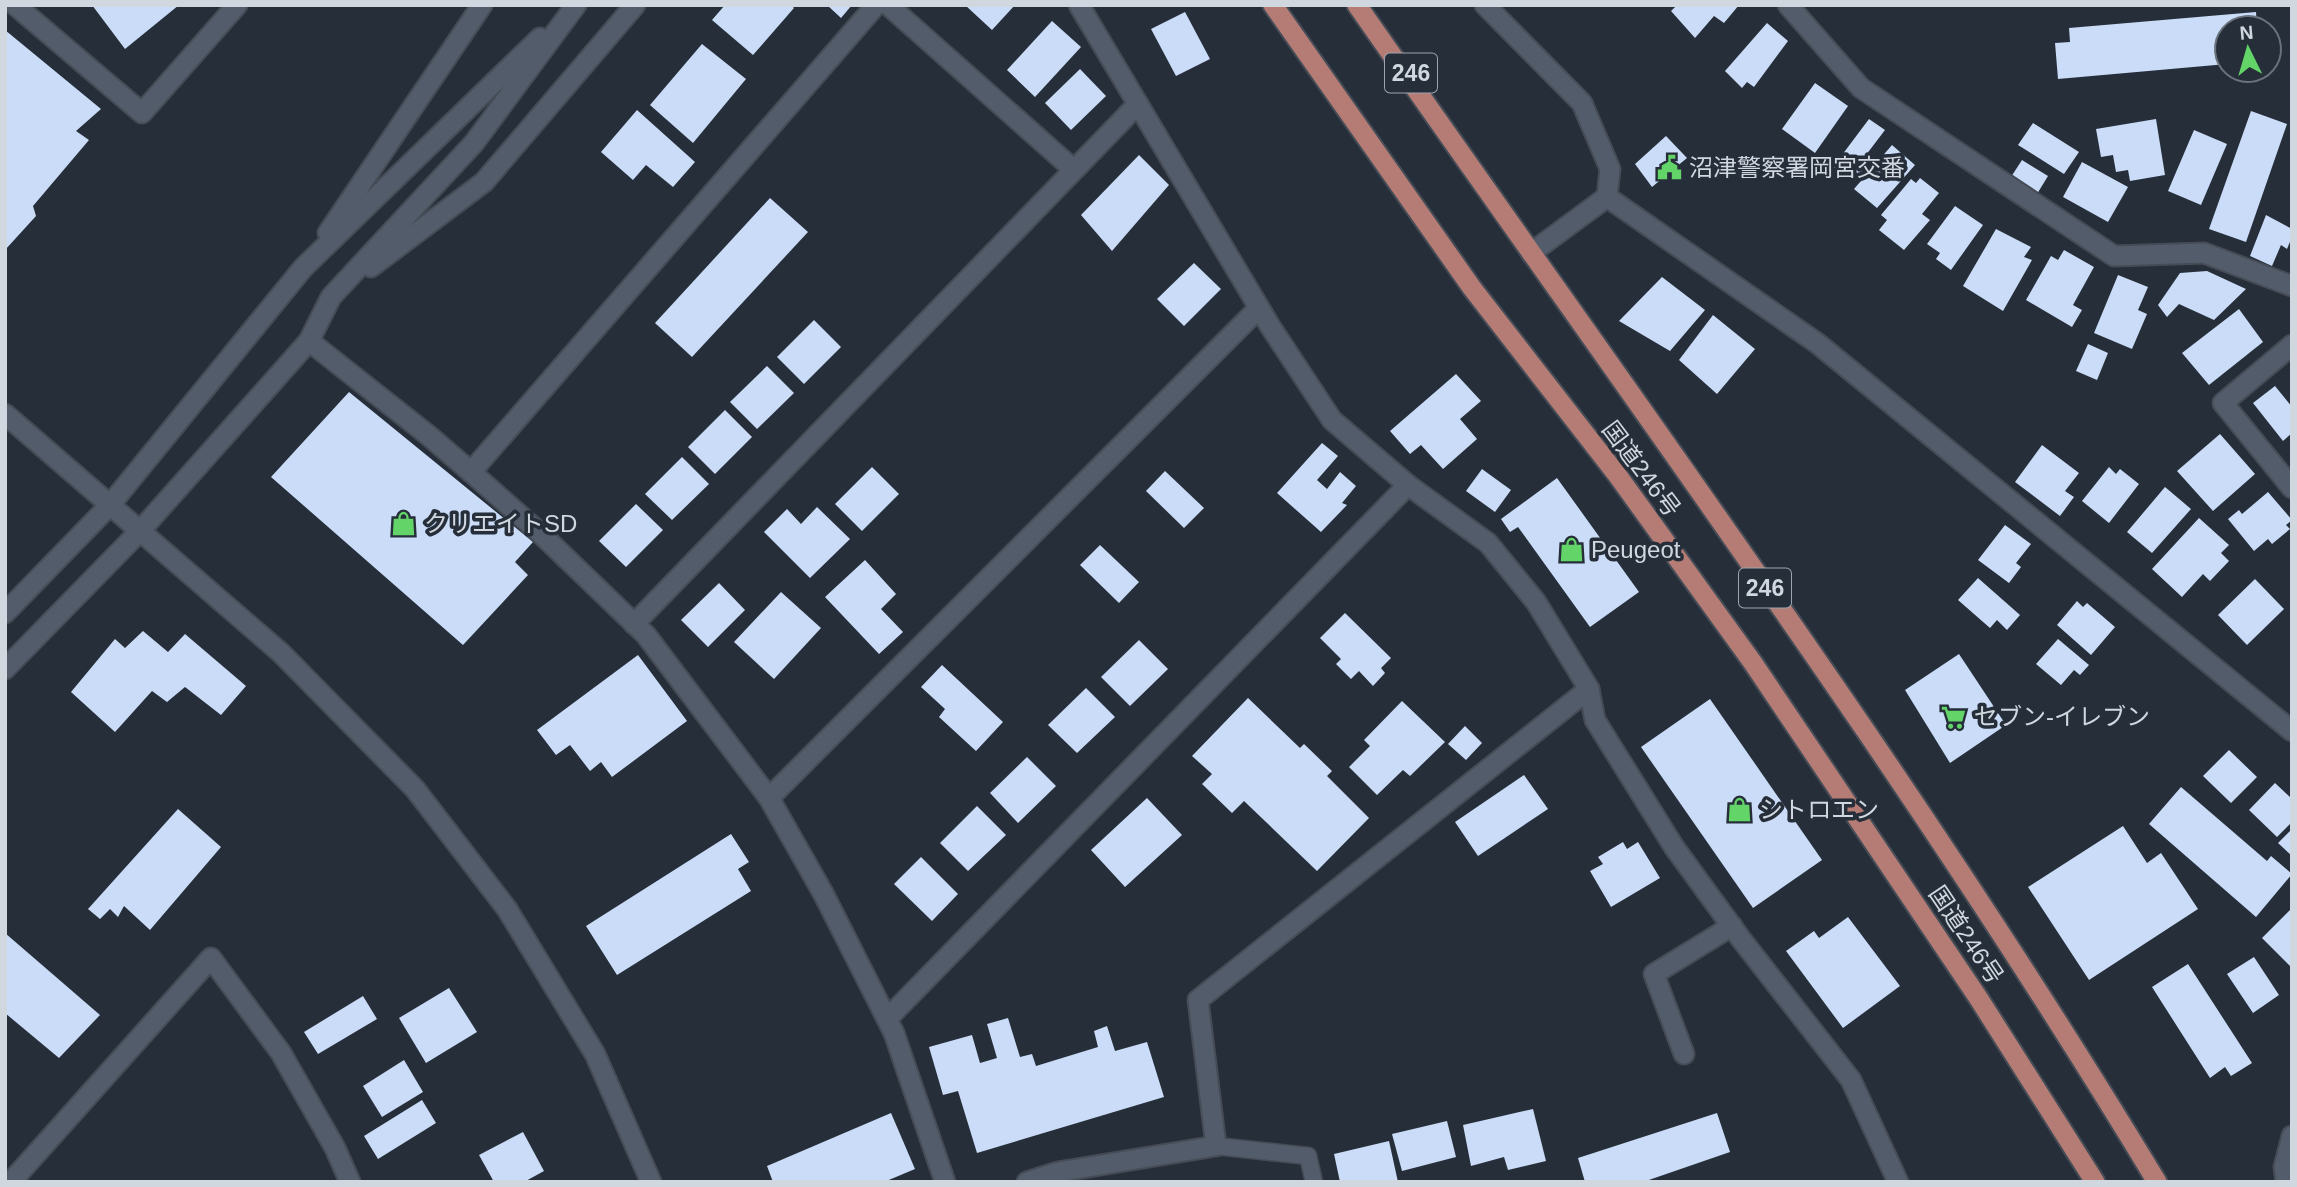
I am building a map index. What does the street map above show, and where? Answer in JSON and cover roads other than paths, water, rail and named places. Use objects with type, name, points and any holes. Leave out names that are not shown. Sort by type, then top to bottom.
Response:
[{"type":"highway","name":"国道246号","points":[[1273,5],[1472,288],[1618,476],[1753,663],[1979,999],[2095,1182]]},
{"type":"highway","name":"国道246号","points":[[1357,5],[1909,795],[2043,998],[2157,1182]]},
{"type":"highway","name":"246","points":[[1370,5],[1451,141]]},
{"type":"street","points":[[15,5],[142,113],[237,5]]},
{"type":"street","points":[[5,613],[110,505],[303,268],[482,5]]},
{"type":"street","points":[[303,268],[575,5]]},
{"type":"street","points":[[5,669],[140,531],[309,341],[331,298],[474,143],[575,5]]},
{"type":"street","points":[[331,298],[484,182],[635,5]]},
{"type":"street","points":[[471,472],[876,5]]},
{"type":"street","points":[[888,5],[1073,169]]},
{"type":"street","points":[[1079,5],[1259,308],[1332,420],[1408,485],[1488,543],[1536,602],[1589,689],[1595,720],[1674,847],[1851,1080],[1898,1182]]},
{"type":"street","points":[[1485,5],[1582,103],[1610,169],[1607,197],[1531,253]]},
{"type":"street","points":[[1788,5],[1861,88],[2114,256],[2204,253],[2292,286]]},
{"type":"street","points":[[634,624],[1138,104]]},
{"type":"street","points":[[1607,197],[1817,343],[2292,732]]},
{"type":"street","points":[[769,798],[1259,308]]},
{"type":"street","points":[[309,341],[471,472],[540,533],[646,635],[769,798],[823,893],[894,1032],[945,1182]]},
{"type":"street","points":[[2292,345],[2223,403],[2292,488]]},
{"type":"street","points":[[5,414],[281,653],[415,789],[507,909],[595,1054],[651,1182]]},
{"type":"street","points":[[887,1019],[1408,485]]},
{"type":"street","points":[[1027,1182],[1216,1146],[1199,1000],[1589,689]]},
{"type":"street","points":[[1684,1054],[1654,974],[1732,926]]},
{"type":"street","points":[[11,1182],[211,958],[281,1053],[335,1148],[350,1182]]},
{"type":"street","points":[[2286,1182],[2284,1167],[2292,1136]]},
{"type":"lane","points":[[1216,1146],[1308,1156],[1314,1182]]},
{"type":"place","name":"沼津警察署岡宮交番","points":[[1669,168]]},
{"type":"place","name":"クリエイトSD","points":[[404,524]]},
{"type":"place","name":"Peugeot","points":[[1571,550]]},
{"type":"place","name":"セブン-イレブン","points":[[1954,717]]},
{"type":"place","name":"シトロエン","points":[[1739,810]]}]
